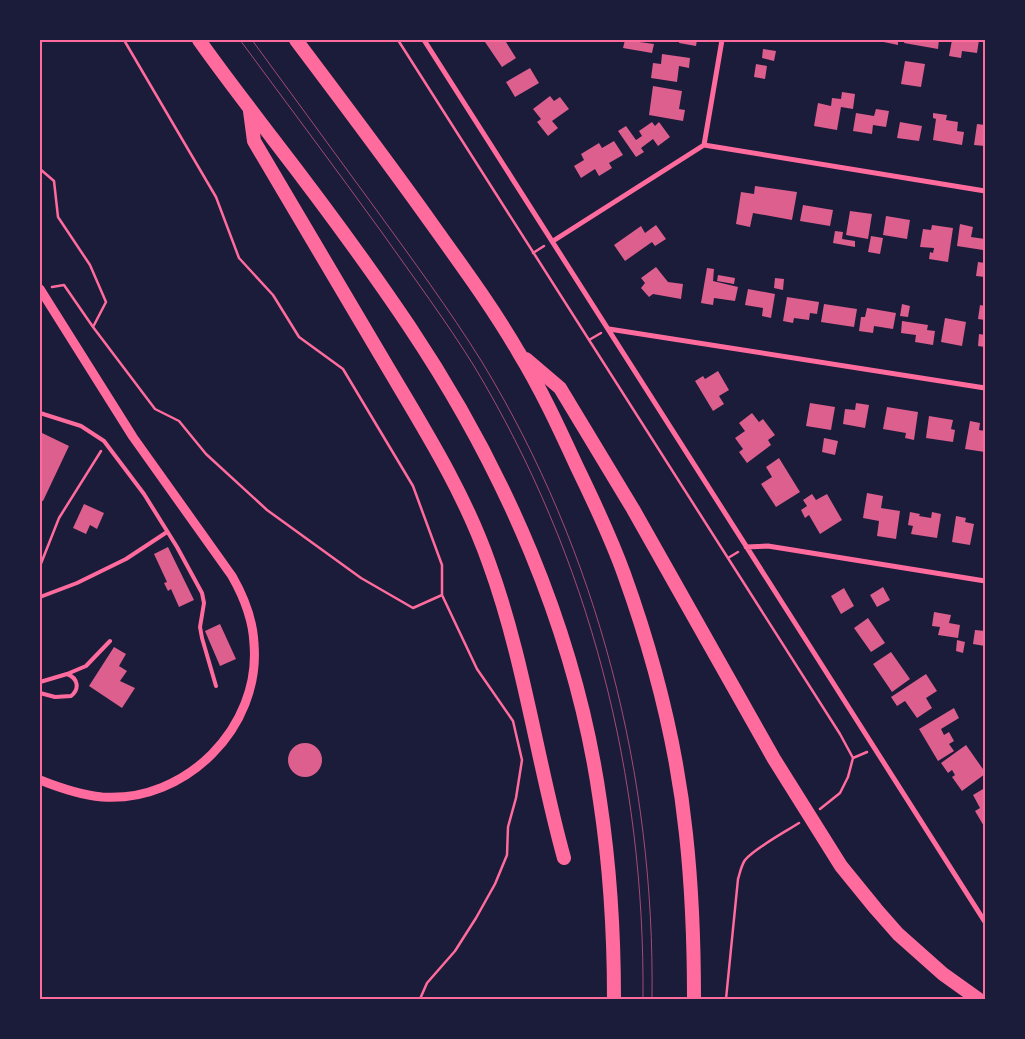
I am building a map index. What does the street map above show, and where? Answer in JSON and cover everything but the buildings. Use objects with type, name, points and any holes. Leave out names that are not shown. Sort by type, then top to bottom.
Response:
[{"type":"highway","points":[[199,40],[347,238],[405,320],[438,372],[490,464],[534,560],[551,605],[577,690],[600,798],[611,892],[614,999]]},
{"type":"highway","points":[[296,40],[376,146],[463,267],[520,354],[556,422],[604,525],[624,574],[648,647],[661,694],[674,756],[686,832],[692,905],[694,999]]},
{"type":"highway","points":[[250,108],[254,141],[418,416],[456,487],[489,561],[512,633],[546,789],[564,858]]},
{"type":"highway","points":[[520,354],[560,388],[634,509],[774,759],[841,866],[898,934],[944,974],[978,999]]},
{"type":"street","points":[[424,40],[610,329],[746,547],[985,922]]},
{"type":"street","points":[[704,145],[722,40]]},
{"type":"street","points":[[553,241],[704,145],[985,191]]},
{"type":"street","points":[[40,780],[70,791],[118,796],[152,790],[189,773],[213,754],[233,729],[240,716],[250,691],[255,646],[250,616],[232,576],[133,437],[43,290]]},
{"type":"street","points":[[610,329],[985,388]]},
{"type":"street","points":[[746,547],[768,546],[985,581]]},
{"type":"lane","points":[[40,413],[81,426],[107,444],[144,494],[193,574],[202,593],[204,603],[200,627],[216,686]]},
{"type":"lane","points":[[40,597],[76,583],[126,559],[167,532]]},
{"type":"lane","points":[[40,682],[86,666],[110,641]]},
{"type":"lane","points":[[40,693],[55,697],[71,696],[76,691],[77,684],[73,677],[67,674]]},
{"type":"path","points":[[124,40],[216,197],[239,258],[273,295],[299,337],[343,369],[413,486],[442,565],[442,595],[477,669],[513,721],[522,760],[516,798],[508,828],[507,855],[495,884],[476,918],[455,951],[427,983],[420,999]]},
{"type":"path","points":[[398,40],[840,734],[853,758],[848,777],[840,793]]},
{"type":"path","points":[[40,169],[54,181],[58,216],[90,265],[106,302],[93,327]]},
{"type":"path","points":[[43,290],[53,286],[64,285],[155,409],[179,421],[206,454],[267,510],[361,578],[413,608],[442,595]]},
{"type":"path","points":[[40,566],[59,518],[97,455],[107,444]]},
{"type":"path","points":[[853,758],[876,749]]},
{"type":"path","points":[[726,999],[738,879],[745,860],[753,853]]},
{"type":"tram line","points":[[240,40],[383,234],[463,349],[515,439],[550,515],[579,592],[603,671],[621,751],[634,833],[641,915],[643,999]]},
{"type":"tram line","points":[[252,40],[416,265],[482,362],[523,435],[558,511],[588,589],[612,668],[630,750],[643,832],[650,915],[652,999]]}]
